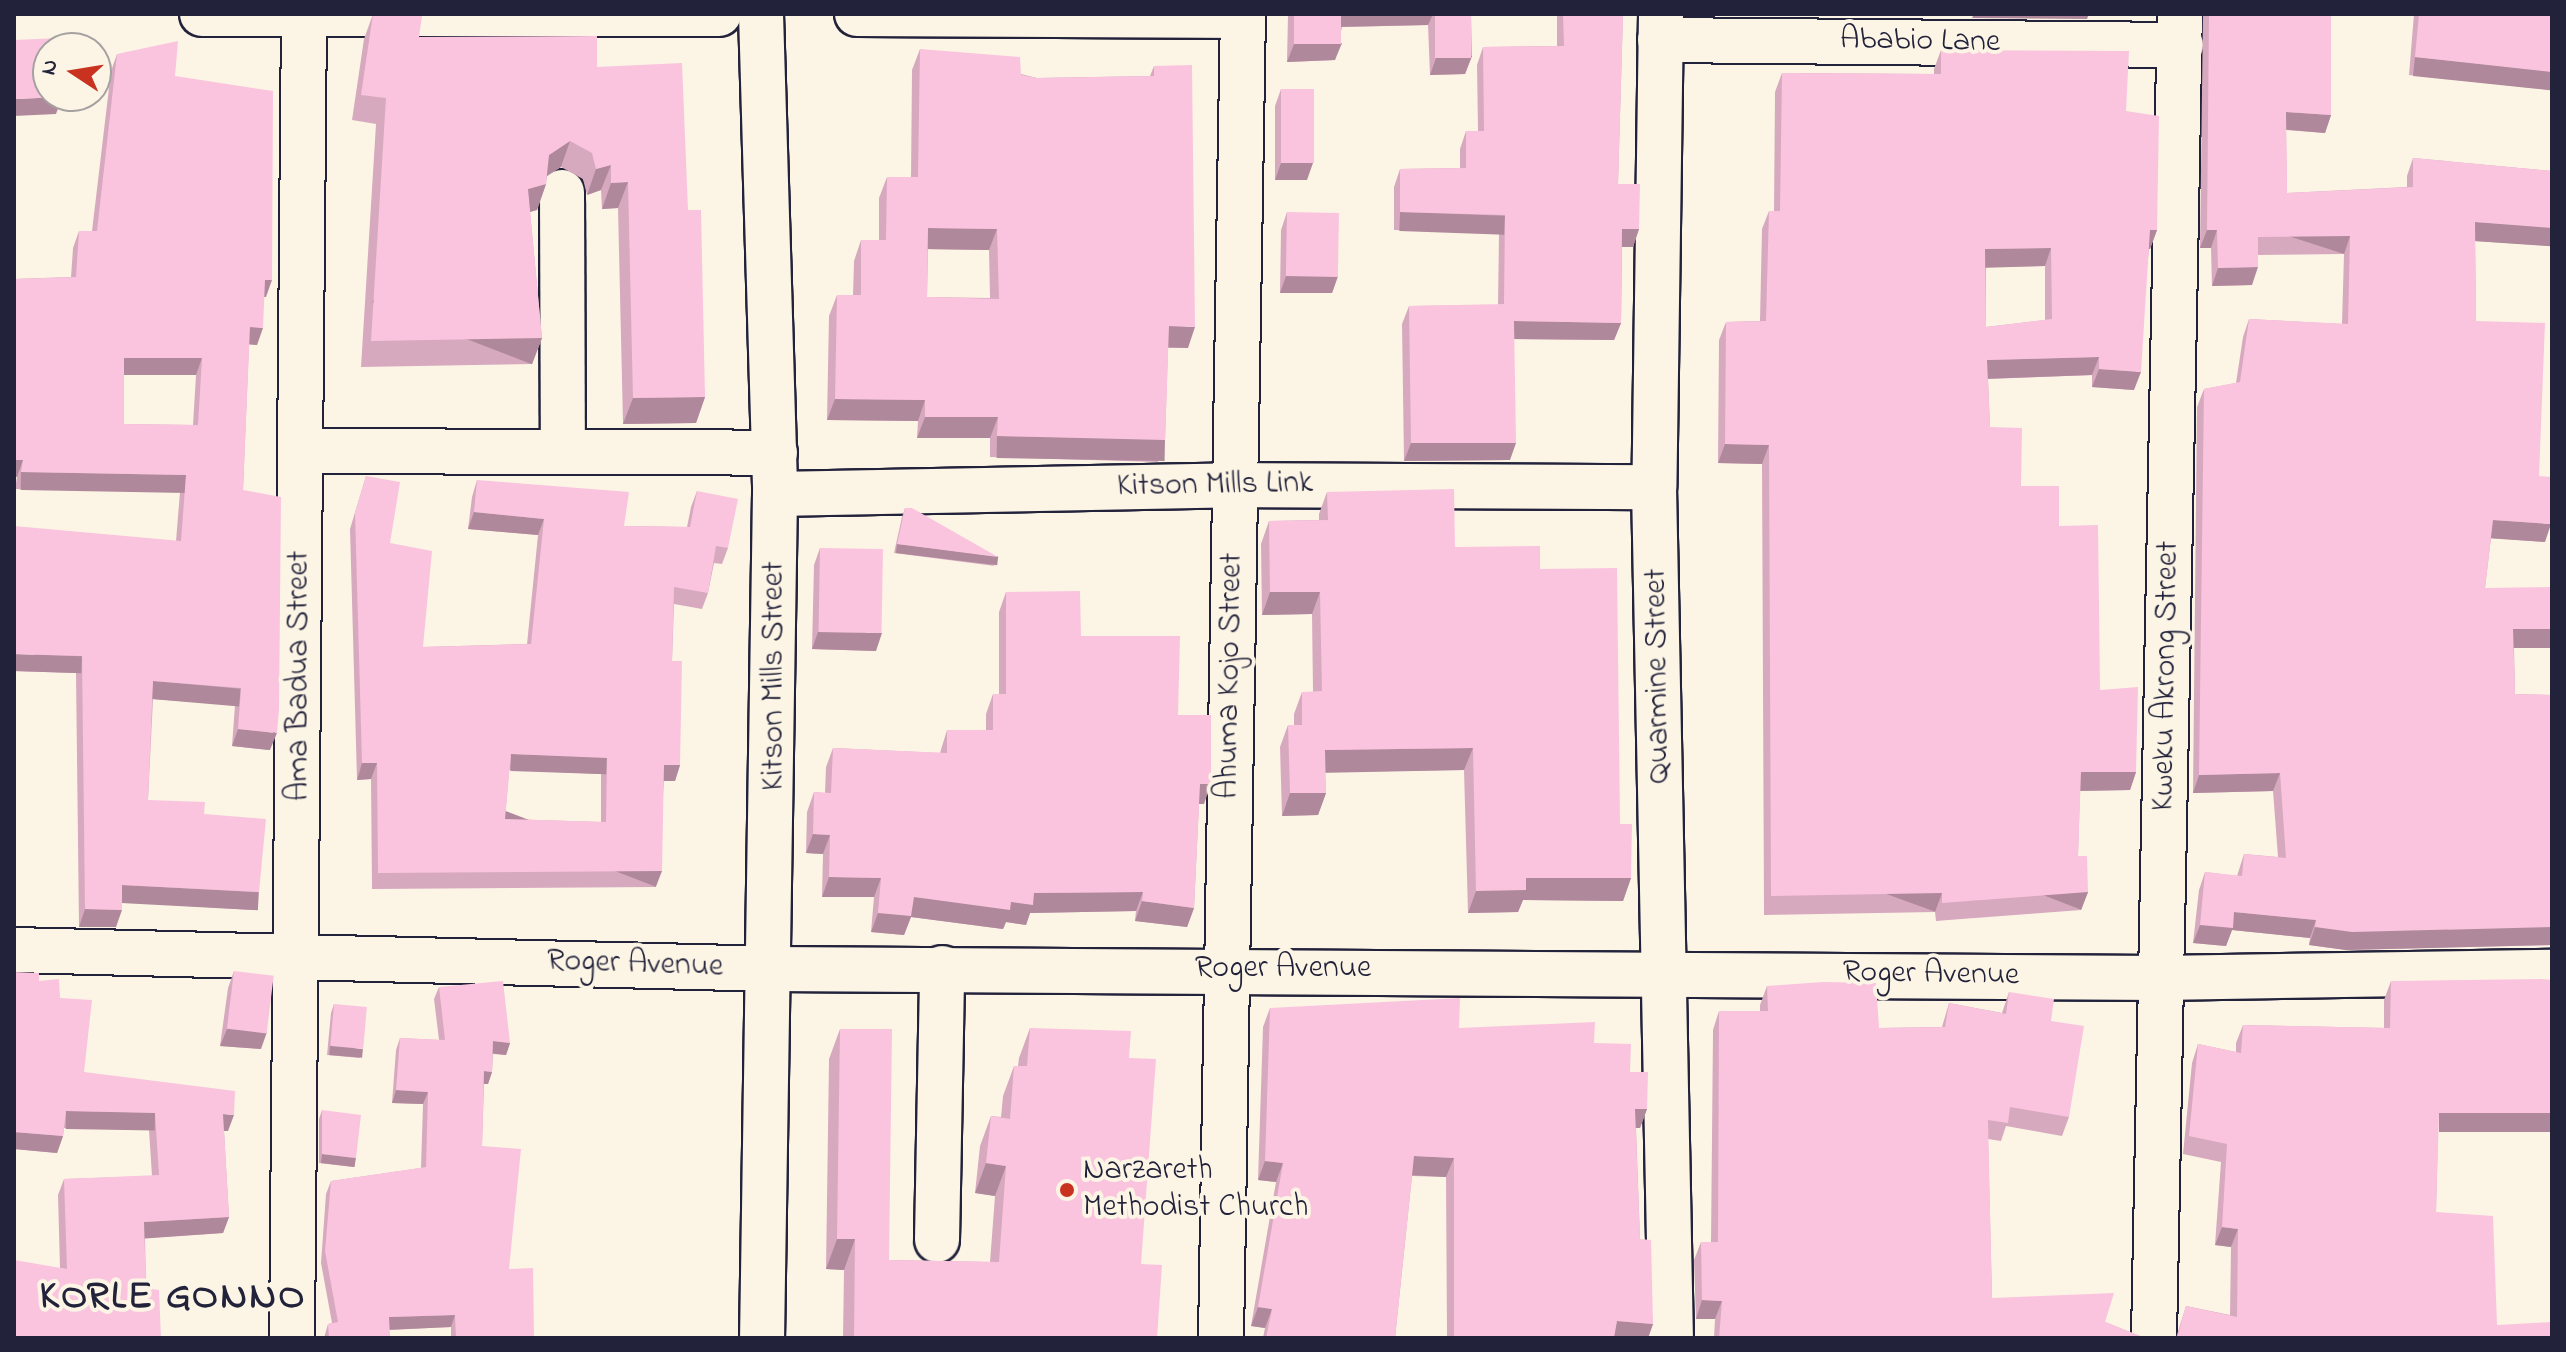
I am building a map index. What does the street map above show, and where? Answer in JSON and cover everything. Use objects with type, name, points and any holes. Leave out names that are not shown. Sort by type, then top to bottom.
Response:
[{"type":"street","points":[[202,14],[719,14]]},
{"type":"street","name":"Kitson Mills Street","points":[[761,14],[775,473],[773,969],[762,1338]]},
{"type":"street","points":[[857,14],[1243,15]]},
{"type":"street","name":"Ahuma Kojo Street","points":[[1221,1338],[1243,15]]},
{"type":"street","name":"Ama Badua Street","points":[[292,1338],[289,1191],[299,954],[304,16]]},
{"type":"street","name":"Ababio Lane","points":[[1661,27],[2180,29]]},
{"type":"street","name":"Quarmine Street","points":[[1661,27],[1654,487],[1671,1338]]},
{"type":"street","name":"Kweku Akrong Street","points":[[2154,1338],[2180,29]]},
{"type":"street","points":[[562,192],[563,452]]},
{"type":"street","name":"Kitson Mills Link","points":[[301,451],[563,452],[775,473],[1235,485],[1654,487]]},
{"type":"street","name":"Roger Avenue","points":[[14,950],[299,954],[773,969],[1666,971],[2160,978],[2552,972]]},
{"type":"street","points":[[937,1240],[942,968]]},
{"type":"building","points":[[373,14],[422,16],[419,37],[597,36],[597,67],[682,63],[688,210],[701,210],[705,397],[633,398],[628,182],[611,183],[611,165],[596,169],[592,153],[570,141],[549,155],[546,184],[528,189],[542,338],[371,341],[386,98],[361,95]]},
{"type":"building","points":[[1294,14],[1341,14],[1341,44],[1294,44]]},
{"type":"building","points":[[1435,14],[1471,14],[1471,58],[1435,58]]},
{"type":"building","points":[[1563,14],[1623,14],[1618,184],[1640,184],[1639,229],[1622,229],[1621,323],[1514,321],[1516,443],[1411,443],[1409,306],[1504,304],[1505,215],[1400,212],[1400,169],[1466,168],[1466,131],[1484,131],[1483,47],[1564,46]]},
{"type":"building","points":[[2209,14],[2331,14],[2331,115],[2286,112],[2287,193],[2413,187],[2413,158],[2552,171],[2552,228],[2475,222],[2476,321],[2545,323],[2539,476],[2552,477],[2551,524],[2493,520],[2485,588],[2552,587],[2552,629],[2513,629],[2515,694],[2552,695],[2552,927],[2352,932],[2315,927],[2316,920],[2234,912],[2233,928],[2200,925],[2205,872],[2242,876],[2244,854],[2286,858],[2280,773],[2199,775],[2204,389],[2240,382],[2249,319],[2348,324],[2350,236],[2258,237],[2258,267],[2218,268],[2217,230],[2207,230]]},
{"type":"building","points":[[2419,14],[2552,14],[2552,72],[2415,57]]},
{"type":"building","points":[[32,39],[32,98],[14,99],[14,40]]},
{"type":"building","points":[[178,41],[175,76],[273,91],[272,280],[265,280],[263,328],[250,327],[243,490],[281,497],[277,733],[238,729],[241,688],[153,681],[148,800],[205,802],[204,814],[266,819],[259,892],[122,885],[122,910],[85,909],[82,656],[14,654],[14,526],[181,541],[186,475],[21,472],[23,460],[14,460],[14,279],[76,277],[79,231],[97,231],[117,54]],"holes":[[[124,358],[202,358],[198,425],[124,424]]]},
{"type":"building","points":[[920,49],[1020,57],[1021,75],[1037,78],[1154,76],[1154,66],[1192,65],[1195,327],[1169,326],[1165,440],[997,436],[998,417],[925,417],[925,400],[835,399],[837,295],[861,295],[861,240],[886,240],[887,177],[918,177]],"holes":[[[928,228],[997,229],[999,299],[927,297]]]},
{"type":"building","points":[[1941,50],[2129,51],[2126,111],[2159,116],[2157,230],[2150,230],[2141,372],[2099,369],[2099,357],[1987,360],[1990,427],[2022,428],[2021,486],[2059,486],[2059,526],[2098,525],[2100,690],[2138,687],[2136,772],[2081,772],[2078,856],[2087,856],[2088,892],[1942,903],[1942,893],[1771,896],[1769,445],[1725,444],[1726,322],[1766,321],[1769,211],[1780,211],[1782,73],[1941,74]],"holes":[[[2051,248],[2052,319],[1986,327],[1985,249]]]},
{"type":"building","points":[[1281,89],[1314,89],[1314,163],[1281,163]]},
{"type":"building","points":[[1287,212],[1339,213],[1338,277],[1286,276]]},
{"type":"building","points":[[366,476],[400,482],[390,543],[432,551],[423,647],[531,644],[544,519],[474,512],[477,480],[629,492],[624,526],[690,527],[697,491],[738,499],[728,548],[716,546],[708,593],[674,587],[672,661],[682,661],[680,765],[664,765],[662,871],[378,873],[377,763],[362,763],[355,513]],"holes":[[[511,754],[607,758],[606,822],[505,819]]]},
{"type":"building","points":[[1454,489],[1455,547],[1540,546],[1540,569],[1617,568],[1620,824],[1632,824],[1631,878],[1526,878],[1526,890],[1476,891],[1473,748],[1325,750],[1326,793],[1290,793],[1288,725],[1302,725],[1302,692],[1322,691],[1320,592],[1270,592],[1269,521],[1328,520],[1327,492]]},
{"type":"building","points":[[905,508],[912,508],[998,557],[897,544]]},
{"type":"building","points":[[820,548],[883,549],[882,633],[819,632]]},
{"type":"building","points":[[1080,591],[1081,636],[1180,636],[1178,715],[1211,715],[1211,784],[1200,784],[1194,908],[1142,901],[1143,892],[1034,893],[1033,905],[1011,902],[1010,910],[914,897],[911,916],[878,913],[881,878],[829,877],[830,835],[813,834],[814,792],[831,793],[833,748],[947,753],[947,730],[993,730],[993,694],[1006,694],[1006,592]]},
{"type":"building","points":[[234,971],[274,976],[267,1033],[227,1029]]},
{"type":"building","points":[[14,972],[39,973],[39,981],[59,979],[60,998],[92,1000],[84,1072],[235,1091],[234,1115],[223,1114],[229,1217],[144,1222],[146,1288],[159,1290],[161,1338],[14,1338],[14,1260],[67,1269],[64,1179],[159,1175],[155,1113],[66,1111],[63,1136],[14,1132]]},
{"type":"building","points":[[2552,980],[2552,1113],[2439,1113],[2436,1212],[2493,1216],[2497,1325],[2552,1322],[2552,1338],[2177,1338],[2186,1306],[2237,1317],[2238,1229],[2222,1227],[2227,1144],[2189,1136],[2198,1044],[2241,1053],[2243,1025],[2390,1028],[2391,981]]},
{"type":"building","points":[[503,981],[510,1043],[493,1041],[492,1072],[484,1071],[482,1146],[521,1149],[509,1269],[533,1268],[534,1338],[456,1338],[455,1315],[389,1317],[390,1338],[329,1338],[328,1324],[338,1322],[325,1251],[331,1181],[426,1167],[428,1092],[396,1090],[400,1038],[445,1040],[439,987]]},
{"type":"building","points":[[1823,982],[1876,983],[1879,1028],[1945,1027],[1949,1003],[2006,1014],[2009,992],[2054,999],[2051,1021],[2084,1026],[2069,1117],[2010,1107],[2008,1123],[1988,1120],[1992,1298],[2114,1293],[2105,1322],[2145,1338],[1719,1338],[1722,1301],[1702,1300],[1701,1242],[1718,1242],[1719,1011],[1768,1011],[1767,986]]},
{"type":"building","points":[[1460,998],[1459,1028],[1595,1022],[1594,1043],[1631,1044],[1630,1072],[1648,1072],[1647,1109],[1635,1109],[1640,1239],[1651,1240],[1653,1324],[1617,1321],[1614,1338],[1454,1338],[1454,1158],[1414,1156],[1395,1338],[1266,1338],[1272,1309],[1258,1307],[1283,1163],[1265,1161],[1270,1008]]},
{"type":"building","points":[[334,1004],[367,1007],[363,1049],[330,1046]]},
{"type":"building","points":[[1030,1028],[1131,1031],[1129,1058],[1156,1059],[1141,1264],[1162,1265],[1157,1338],[854,1338],[855,1239],[837,1239],[840,1029],[892,1029],[889,1260],[999,1262],[1006,1166],[986,1163],[991,1116],[1010,1119],[1014,1066],[1027,1066]]},
{"type":"building","points":[[322,1110],[361,1115],[356,1158],[322,1154]]},
{"type":"place","name":"Narzareth Methodist Church","points":[[1067,1190]]},
{"type":"district","name":"KORLE GONNO","points":[[173,1298]]}]
